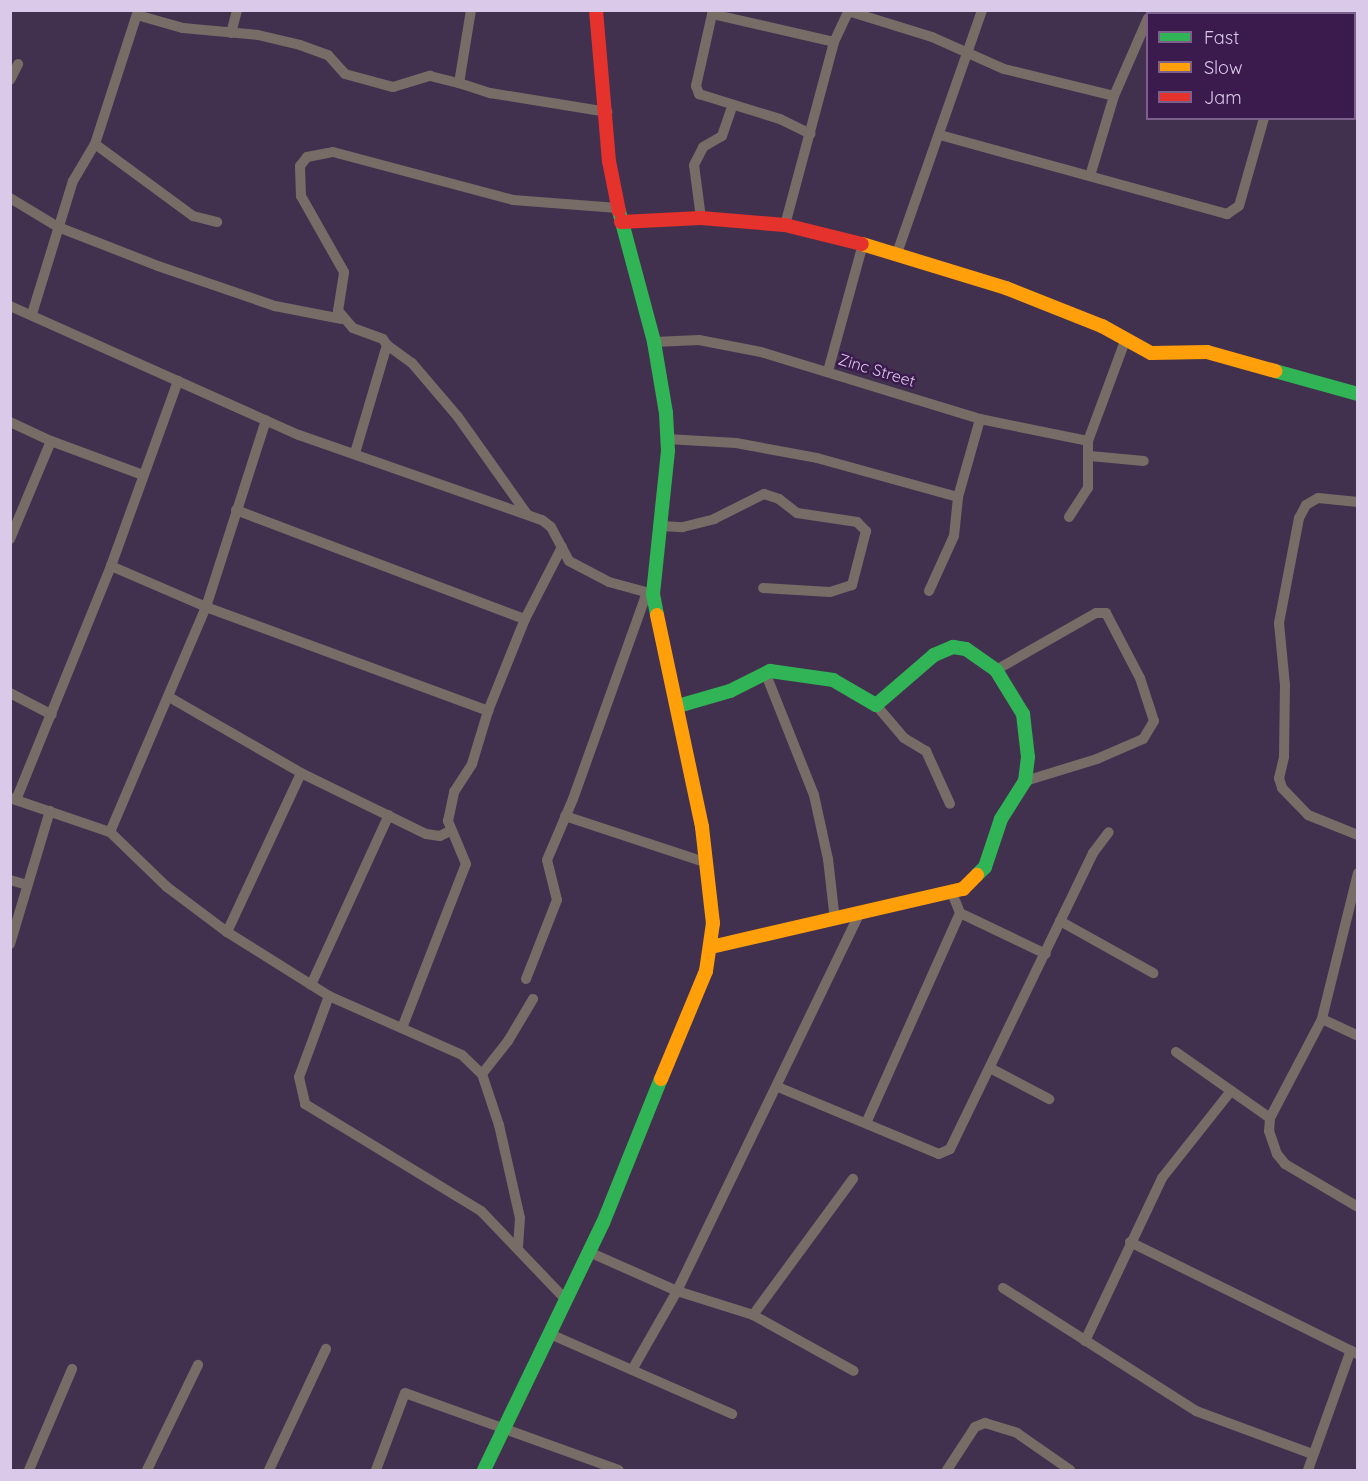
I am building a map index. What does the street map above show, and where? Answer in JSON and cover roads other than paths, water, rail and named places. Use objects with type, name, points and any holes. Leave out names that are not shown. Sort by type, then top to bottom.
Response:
[{"type":"street","points":[[231,33],[237,10]]},
{"type":"street","points":[[459,83],[471,10]]},
{"type":"street","points":[[526,979],[557,900],[547,860],[650,593],[661,526],[667,440],[654,342],[621,222],[609,161],[596,10]]},
{"type":"street","points":[[896,256],[968,56],[982,10]]},
{"type":"street","points":[[785,225],[834,42],[849,11],[932,37],[968,56],[1033,77],[1114,96]]},
{"type":"street","points":[[811,134],[780,118],[704,97],[696,86],[713,12],[834,42]]},
{"type":"street","points":[[32,314],[73,181],[95,144],[138,13],[183,28],[231,33],[300,45],[328,55],[345,74],[393,87],[430,76],[490,93],[606,112]]},
{"type":"street","points":[[1090,176],[1114,96],[1146,23]]},
{"type":"street","points":[[10,80],[18,64]]},
{"type":"street","points":[[701,218],[694,165],[703,147],[722,136],[732,106]]},
{"type":"street","points":[[940,135],[1227,214],[1239,206],[1263,120]]},
{"type":"street","points":[[95,144],[193,216],[217,222]]},
{"type":"street","points":[[342,319],[338,311],[343,266],[331,252],[301,196],[300,166],[307,157],[333,152],[513,200],[618,208]]},
{"type":"street","points":[[10,198],[58,227],[274,306],[342,319],[387,345],[412,363],[458,417],[527,514]]},
{"type":"street","points":[[621,222],[701,218],[785,225],[863,244],[1006,288],[1102,326],[1150,353],[1207,352],[1358,394]]},
{"type":"street","points":[[828,371],[863,244]]},
{"type":"street","points":[[10,306],[32,314],[117,356],[266,420],[548,523],[569,561],[586,572],[650,593]]},
{"type":"street","name":"Zinc Street","points":[[654,342],[699,339],[828,371],[980,419],[1088,441]]},
{"type":"street","points":[[1069,517],[1088,488],[1090,456],[1088,441],[1125,341]]},
{"type":"street","points":[[355,453],[387,345]]},
{"type":"street","points":[[178,381],[111,566],[52,715],[13,799],[110,832],[167,887],[227,932],[329,996],[447,1046],[482,1074],[520,1218],[518,1246]]},
{"type":"street","points":[[929,591],[954,536],[958,497],[980,419]]},
{"type":"street","points":[[110,832],[206,607],[266,420]]},
{"type":"street","points":[[10,422],[51,441],[143,475]]},
{"type":"street","points":[[667,440],[736,443],[817,458],[958,497]]},
{"type":"street","points":[[10,539],[51,441]]},
{"type":"street","points":[[1090,456],[1144,461]]},
{"type":"street","points":[[661,526],[682,527],[714,519],[764,494],[779,499],[797,513],[857,522],[866,531],[852,585],[830,592],[763,588]]},
{"type":"street","points":[[1358,502],[1318,498],[1305,505],[1299,518],[1280,617],[1285,686],[1284,757],[1279,778],[1282,788],[1308,815],[1358,835]]},
{"type":"street","points":[[236,510],[525,619]]},
{"type":"street","points":[[402,1028],[466,864],[450,831],[452,800],[472,764],[488,711],[525,619],[562,546]]},
{"type":"street","points":[[111,566],[206,607],[488,711]]},
{"type":"street","points":[[484,1470],[589,1252],[640,1123],[685,1026],[706,971],[711,947],[707,863],[678,706],[650,593]]},
{"type":"street","points":[[996,670],[1096,613],[1106,613],[1140,678],[1154,721],[1143,739],[1097,759],[1025,781]]},
{"type":"street","points":[[711,947],[952,893],[963,889],[985,867],[1001,819],[1025,781],[1028,757],[1023,714],[996,670],[966,649],[945,649],[876,705]]},
{"type":"street","points":[[678,706],[730,691],[765,672],[833,680],[876,705],[903,738],[927,751],[950,804]]},
{"type":"street","points":[[765,672],[814,795],[828,860],[835,920]]},
{"type":"street","points":[[10,693],[52,715]]},
{"type":"street","points":[[169,697],[301,773],[426,834],[440,836],[450,831]]},
{"type":"street","points":[[227,932],[301,773]]},
{"type":"street","points":[[10,944],[50,812]]},
{"type":"street","points":[[311,985],[389,815]]},
{"type":"street","points":[[565,816],[707,863]]},
{"type":"street","points":[[778,1087],[867,1121],[939,1154],[950,1149],[1093,853],[1109,832]]},
{"type":"street","points":[[1358,873],[1356,892],[1322,1019],[1270,1118],[1272,1142],[1285,1164],[1358,1207]]},
{"type":"street","points":[[10,880],[27,885]]},
{"type":"street","points":[[952,893],[960,914],[1046,954]]},
{"type":"street","points":[[867,1121],[960,914]]},
{"type":"street","points":[[632,1370],[677,1291],[778,1087],[859,915]]},
{"type":"street","points":[[1060,921],[1153,973]]},
{"type":"street","points":[[329,996],[298,1077],[305,1104],[472,1205],[518,1246],[567,1301]]},
{"type":"street","points":[[482,1074],[508,1041],[533,999]]},
{"type":"street","points":[[1322,1019],[1358,1036]]},
{"type":"street","points":[[1176,1052],[1270,1118]]},
{"type":"street","points":[[990,1068],[1049,1099]]},
{"type":"street","points":[[1085,1341],[1162,1178],[1231,1090]]},
{"type":"street","points":[[753,1316],[852,1179]]},
{"type":"street","points":[[1130,1242],[1354,1352],[1312,1454],[1308,1470]]},
{"type":"street","points":[[589,1252],[677,1291],[753,1316],[854,1371]]},
{"type":"street","points":[[1003,1288],[1196,1411],[1312,1454]]},
{"type":"street","points":[[550,1334],[732,1414]]},
{"type":"street","points":[[269,1470],[326,1349]]},
{"type":"street","points":[[147,1470],[198,1365]]},
{"type":"street","points":[[29,1470],[72,1369]]},
{"type":"street","points":[[376,1470],[405,1393],[604,1468],[619,1470]]},
{"type":"street","points":[[947,1470],[975,1427],[985,1423],[1017,1433],[1070,1470]]}]
